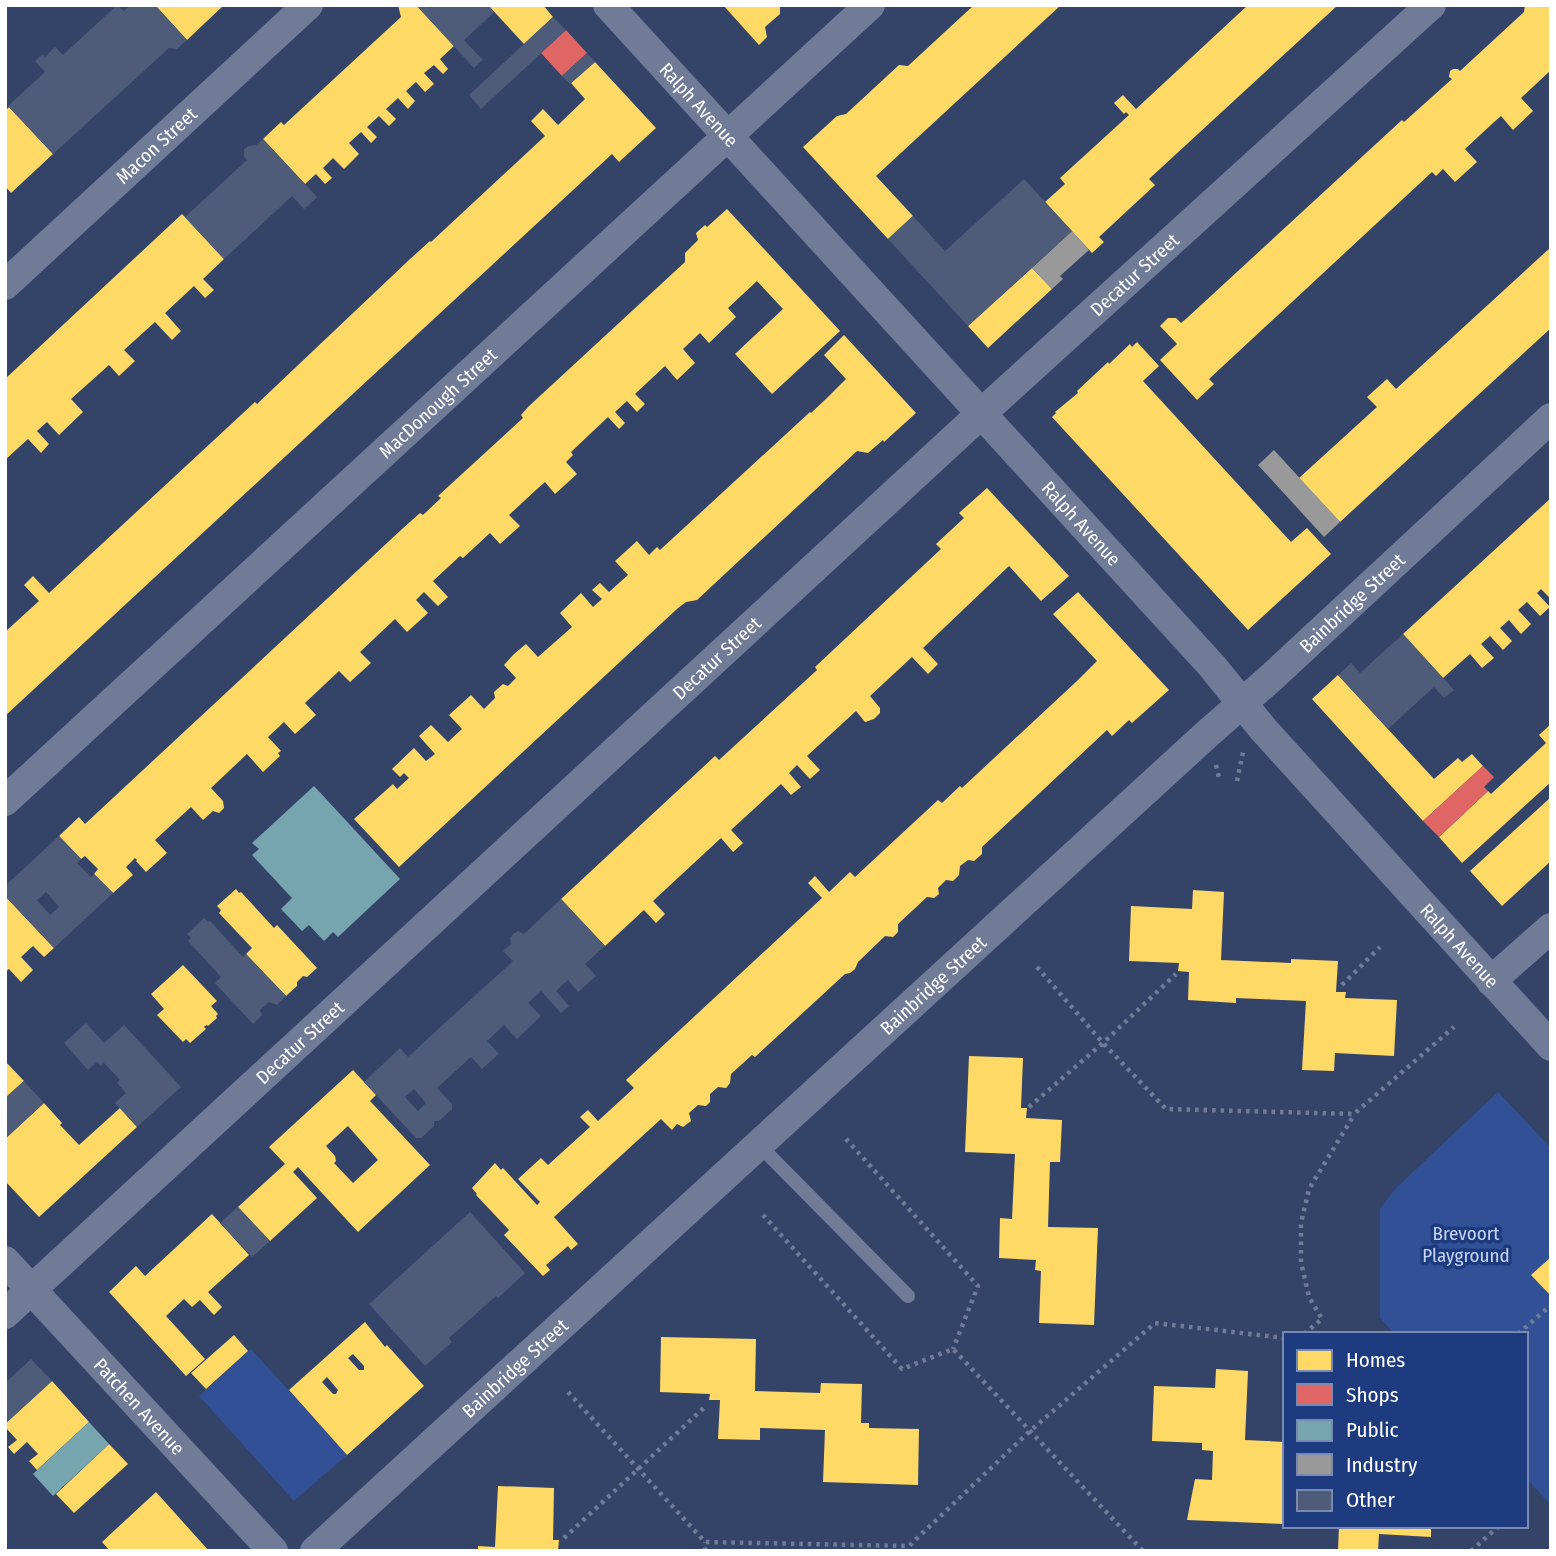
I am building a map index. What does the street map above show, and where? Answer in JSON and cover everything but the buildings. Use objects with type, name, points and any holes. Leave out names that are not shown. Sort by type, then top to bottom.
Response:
[{"type":"street","name":"Macon Street","points":[[5,285],[308,5]]},
{"type":"street","name":"Ralph Avenue","points":[[608,5],[1212,666],[1263,729],[1551,1046]]},
{"type":"street","name":"MacDonough Street","points":[[5,801],[870,5]]},
{"type":"street","name":"Decatur Street","points":[[5,1314],[982,413],[1431,5]]},
{"type":"street","name":"Bainbridge Street","points":[[315,1551],[1551,418]]},
{"type":"street","points":[[1491,981],[1551,928]]},
{"type":"street","name":"Patchen Avenue","points":[[5,1261],[273,1551]]},
{"type":"lane","points":[[759,1145],[908,1296]]},
{"type":"path","points":[[1237,781],[1243,752]]},
{"type":"path","points":[[1342,985],[1380,947]]},
{"type":"path","points":[[1037,967],[1103,1043],[1166,1109],[1354,1114]]},
{"type":"path","points":[[1030,1107],[1176,974]]},
{"type":"path","points":[[1306,1332],[1322,1319],[1309,1297],[1301,1262],[1301,1223],[1309,1189],[1354,1114],[1454,1027]]},
{"type":"path","points":[[763,1215],[902,1369],[953,1349],[978,1286],[846,1139]]},
{"type":"path","points":[[1520,1332],[1551,1305]]},
{"type":"path","points":[[705,1542],[909,1549],[1030,1431],[1155,1323],[1283,1338]]},
{"type":"path","points":[[953,1349],[1143,1551]]},
{"type":"path","points":[[568,1392],[705,1542],[705,1551]]},
{"type":"path","points":[[564,1538],[707,1405]]},
{"type":"path","points":[[1471,1551],[1497,1528]]},
{"type":"green space","name":"Brevoort Playground","points":[[1498,1092],[1551,1148],[1551,1505],[1528,1480],[1528,1332],[1393,1332],[1380,1318],[1380,1209],[1396,1188]]},
{"type":"green space","points":[[251,1349],[347,1455],[294,1501],[199,1396]]}]
